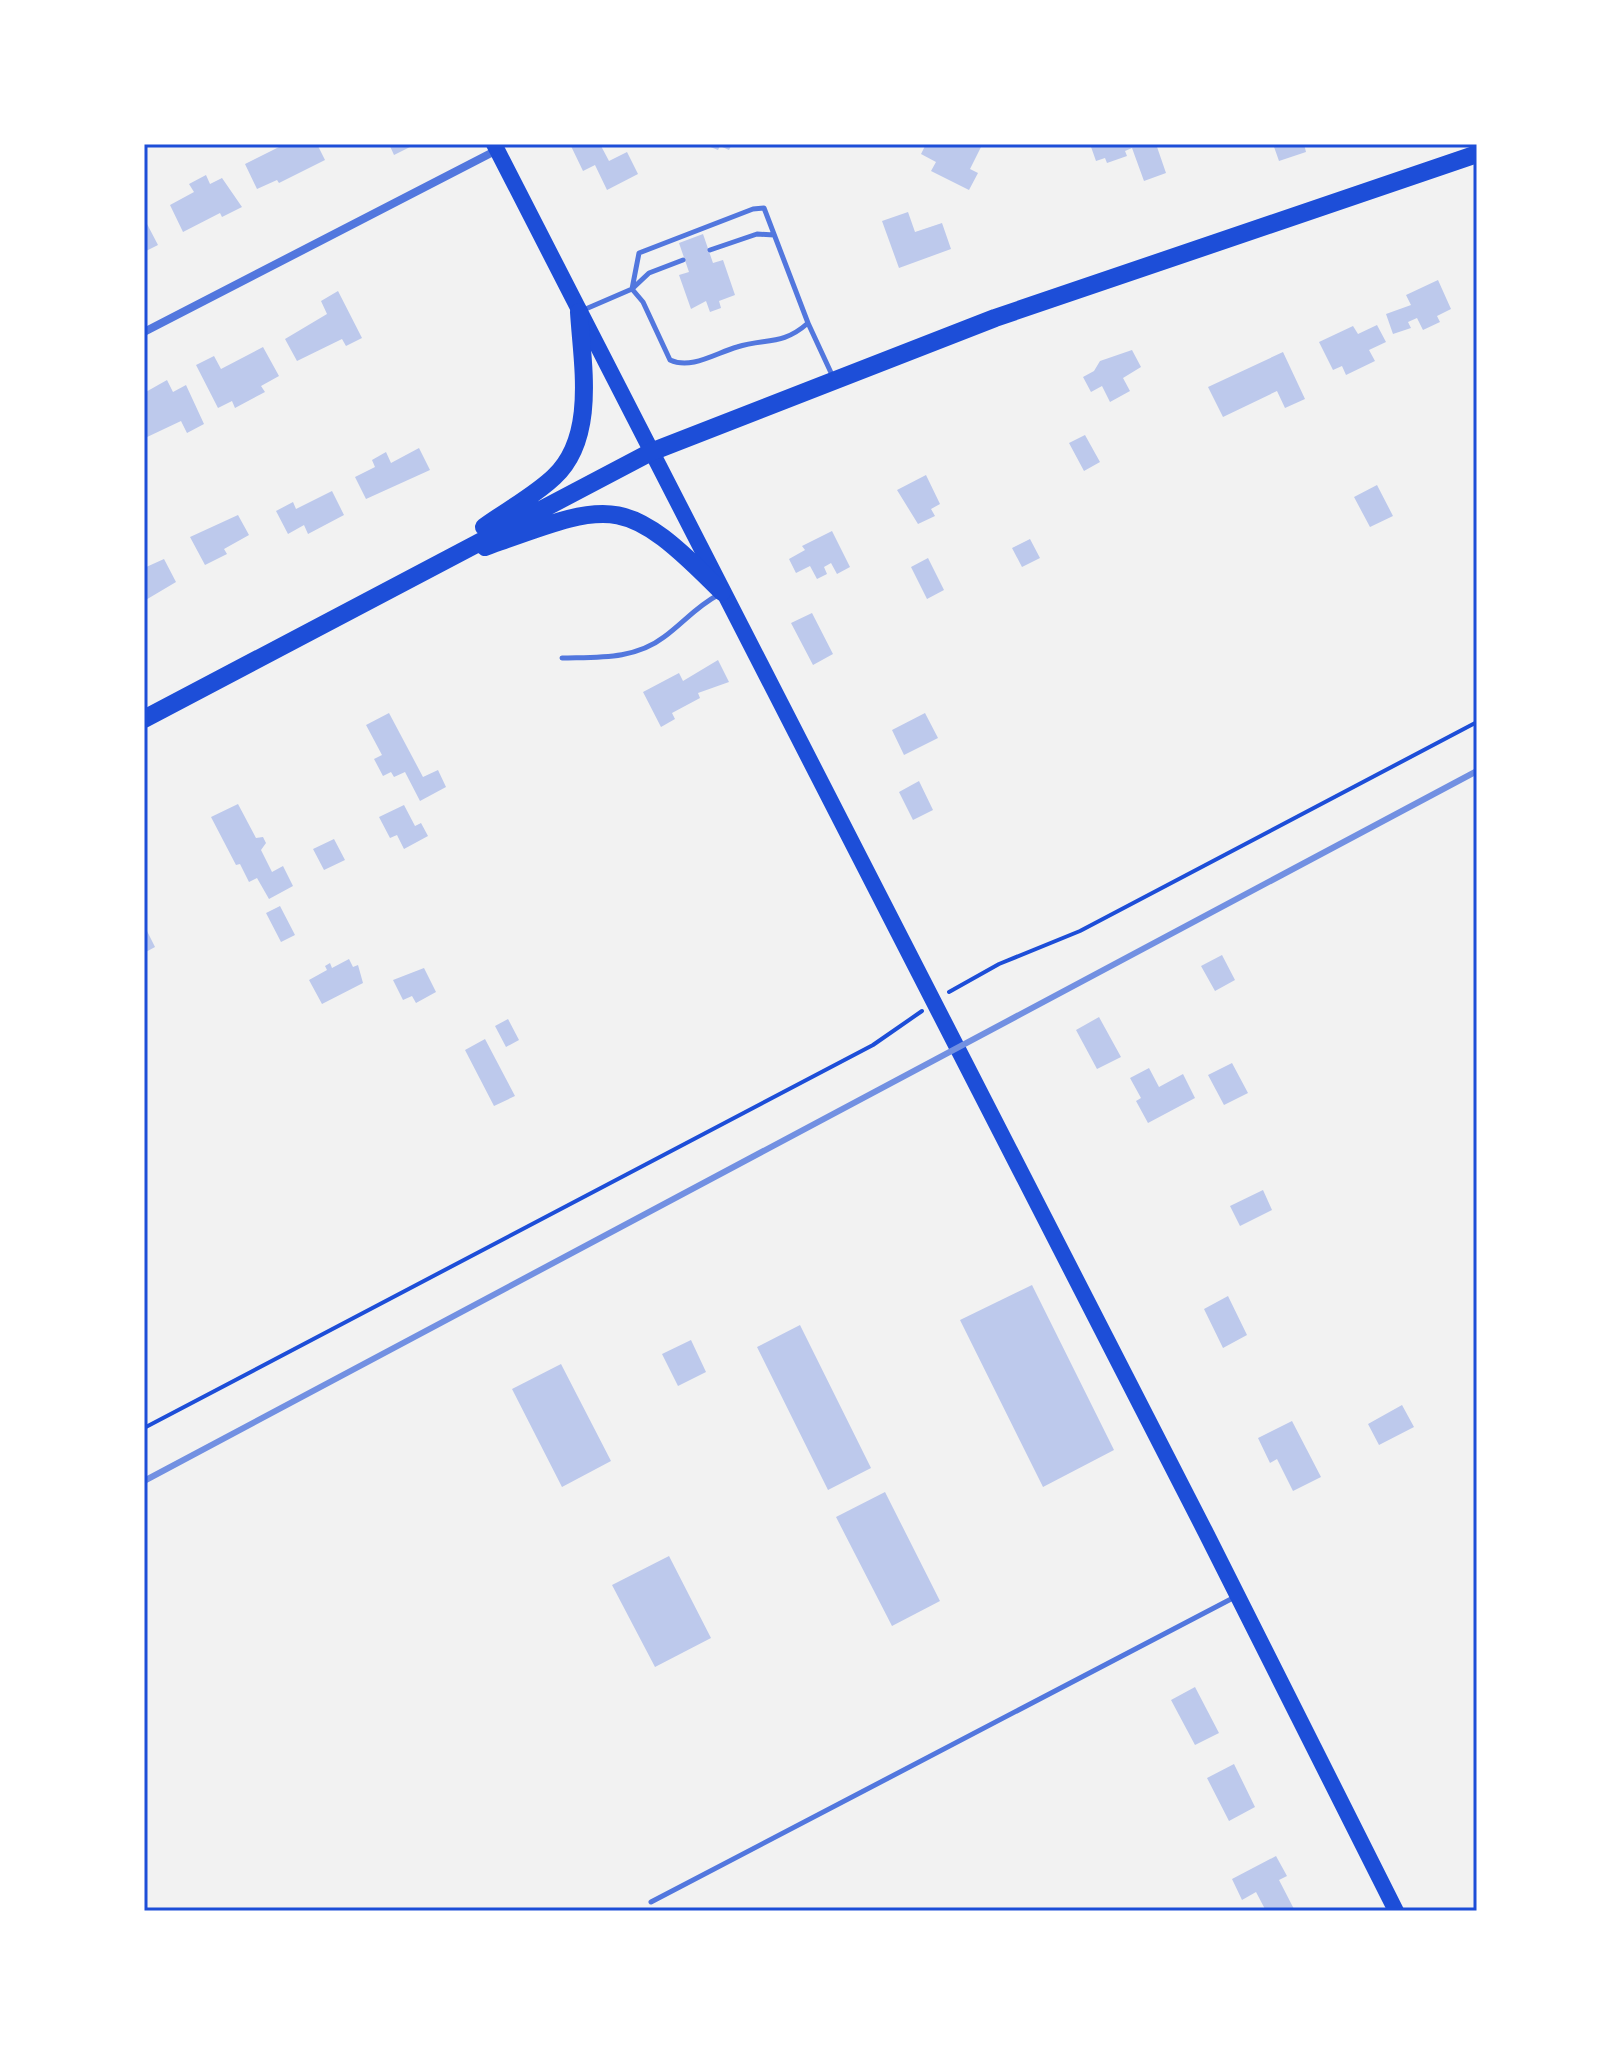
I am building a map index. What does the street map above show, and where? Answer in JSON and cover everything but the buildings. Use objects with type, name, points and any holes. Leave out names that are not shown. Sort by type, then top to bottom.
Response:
[{"type":"main road","points":[[495,147],[1238,1596],[1396,1911]]},
{"type":"main road","points":[[144,719],[651,452],[833,378],[995,318],[1477,154]]},
{"type":"main road","points":[[422,570],[556,476],[572,450],[581,427],[583,404],[579,312]]},
{"type":"main road","points":[[422,570],[576,515],[604,512],[634,519],[673,542],[722,592]]},
{"type":"street","points":[[144,332],[495,147]]},
{"type":"lane","points":[[808,323],[795,335],[773,343],[741,345],[693,362],[676,363],[662,348],[643,302],[632,289],[635,261],[639,253],[652,246],[753,209],[764,208],[808,323],[833,378]]},
{"type":"lane","points":[[710,250],[757,234],[774,235]]},
{"type":"lane","points":[[579,312],[632,289],[649,273],[683,260]]},
{"type":"lane","points":[[562,658],[615,657],[645,648],[661,640],[701,604],[722,592]]},
{"type":"lane","points":[[651,1902],[1238,1596]]},
{"type":"path","points":[[144,1428],[873,1045],[970,979],[1080,931],[1477,722]]},
{"type":"railway","points":[[144,1481],[1477,771]]}]
